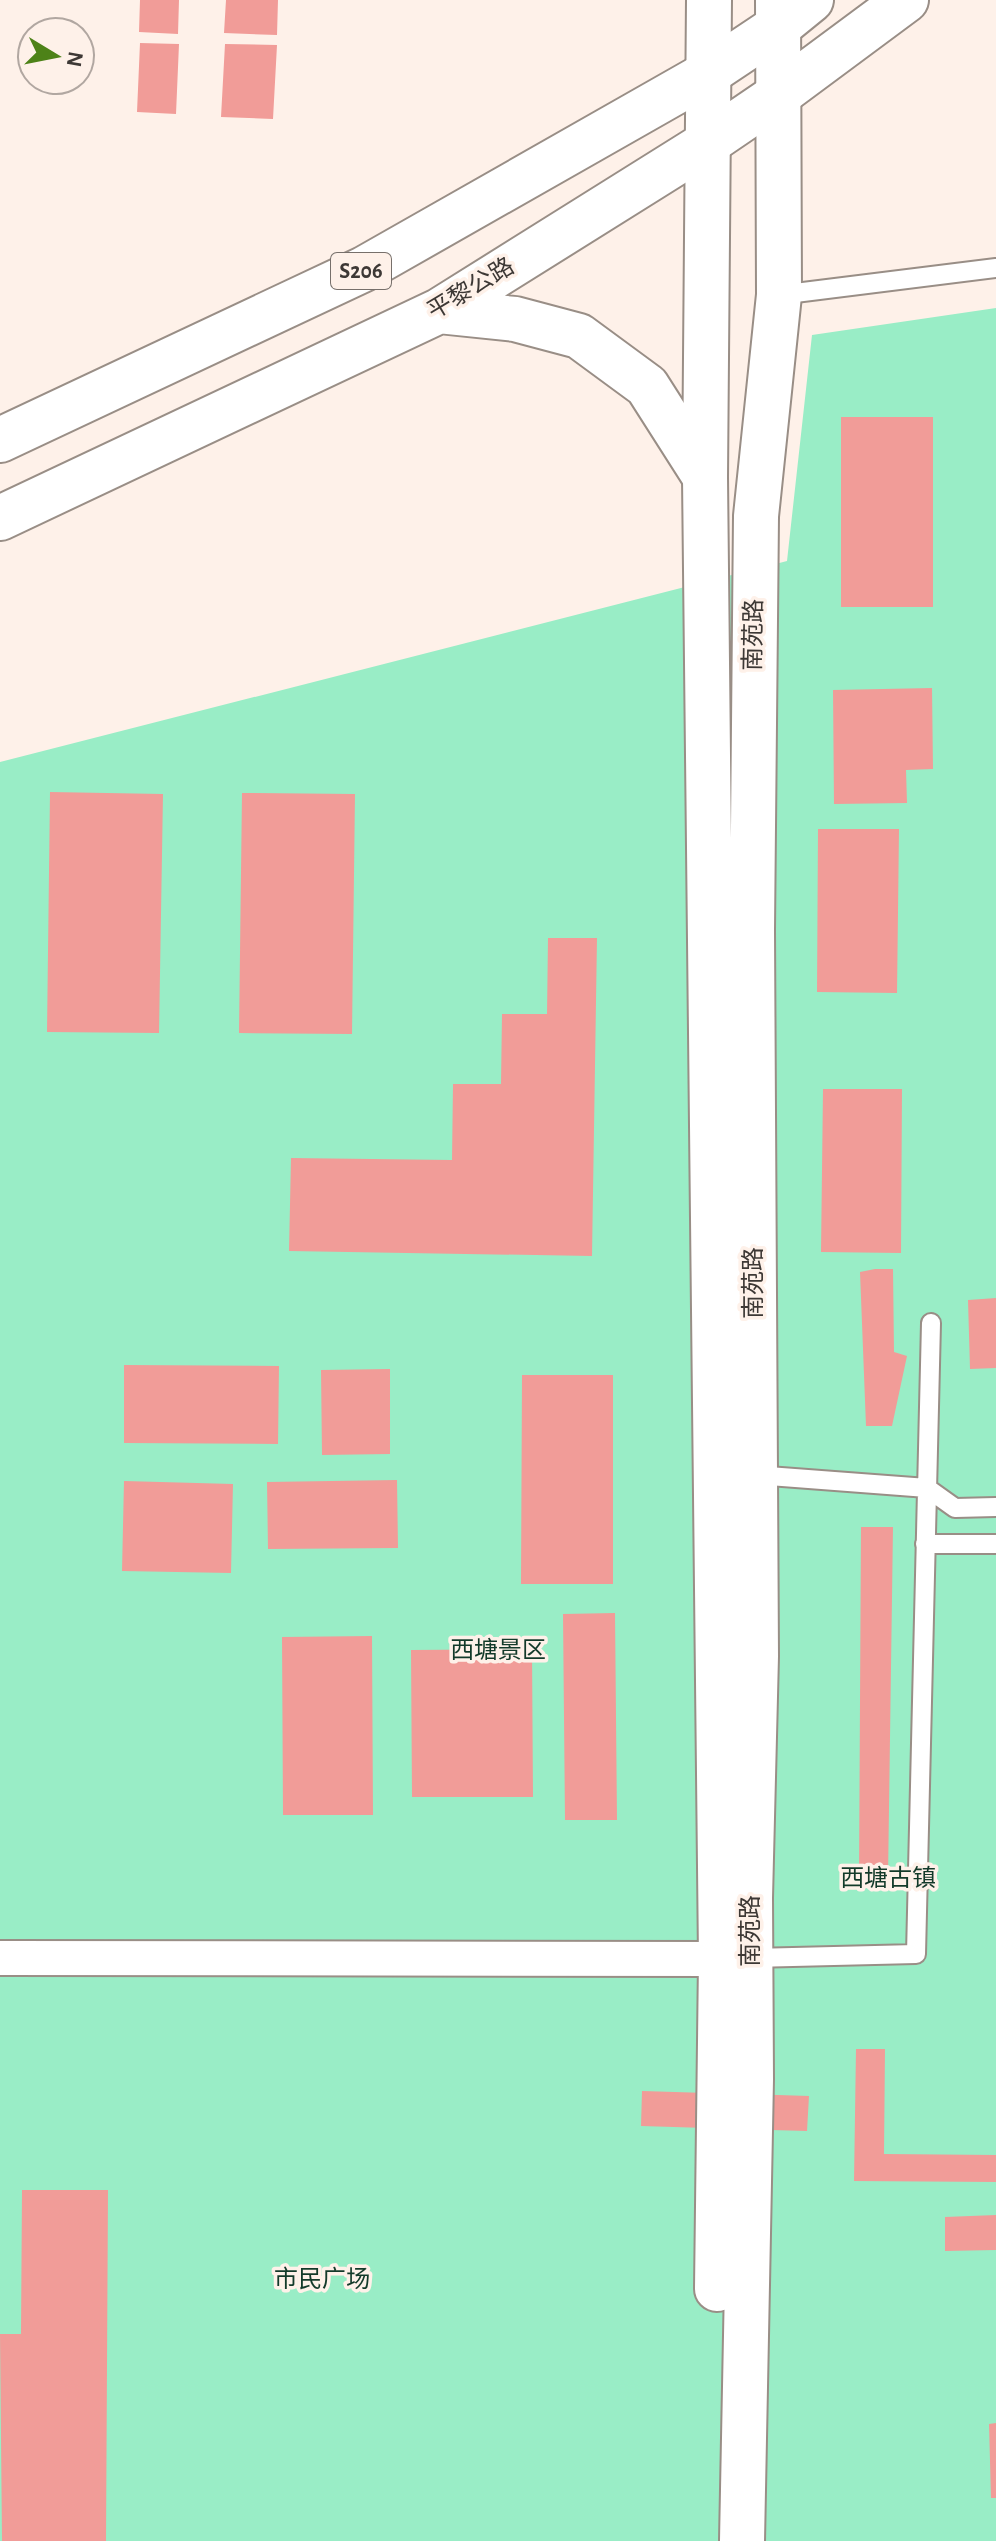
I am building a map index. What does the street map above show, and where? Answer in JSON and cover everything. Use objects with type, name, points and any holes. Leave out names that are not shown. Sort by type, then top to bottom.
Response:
[{"type":"main road","name":"南苑路","points":[[709,0],[705,477],[736,1958],[751,2079],[742,2541]]},
{"type":"main road","name":"平黎公路","points":[[0,518],[439,311],[709,142],[906,0]]},
{"type":"main road","name":"南苑路","points":[[713,2541],[736,1958],[756,1656],[752,915],[756,516],[779,295],[778,95],[789,9]]},
{"type":"main road","name":"S206","points":[[0,440],[364,269],[707,74],[789,9]]},
{"type":"main road","points":[[439,311],[515,319],[579,336],[647,386],[705,477]]},
{"type":"street","points":[[0,1958],[736,1958]]},
{"type":"lane","points":[[779,295],[996,268]]},
{"type":"lane","points":[[736,1958],[916,1954],[931,1323]]},
{"type":"lane","points":[[755,1475],[927,1488],[955,1508],[996,1507]]},
{"type":"lane","points":[[925,1544],[996,1544]]},
{"type":"green space","name":"西塘景区","points":[[996,308],[996,2541],[0,2541],[0,762],[787,561],[812,335]]},
{"type":"building","points":[[140,0],[179,0],[178,34],[139,32]]},
{"type":"building","points":[[226,0],[278,0],[277,35],[224,33]]},
{"type":"building","points":[[140,43],[179,44],[176,114],[137,112]]},
{"type":"building","points":[[225,44],[277,45],[273,119],[221,117]]},
{"type":"building","points":[[841,417],[933,417],[933,607],[841,607]]},
{"type":"building","points":[[932,688],[933,769],[906,770],[907,803],[834,804],[833,690]]},
{"type":"building","points":[[50,792],[163,794],[159,1033],[47,1032]]},
{"type":"building","points":[[242,793],[355,794],[352,1034],[239,1033]]},
{"type":"building","points":[[818,829],[899,829],[897,993],[817,992]]},
{"type":"building","points":[[548,938],[597,938],[592,1256],[289,1251],[291,1158],[452,1160],[453,1084],[501,1084],[502,1014],[547,1014]]},
{"type":"building","points":[[823,1089],[902,1089],[901,1253],[821,1252]]},
{"type":"building","points":[[893,1269],[894,1352],[907,1356],[892,1426],[866,1426],[860,1272]]},
{"type":"building","points":[[996,1298],[996,1368],[970,1369],[968,1300]]},
{"type":"building","points":[[124,1365],[279,1366],[278,1444],[124,1443]]},
{"type":"building","points":[[390,1369],[390,1454],[322,1455],[321,1370]]},
{"type":"building","points":[[522,1375],[613,1375],[613,1584],[521,1584]]},
{"type":"building","points":[[397,1480],[398,1548],[268,1549],[267,1482]]},
{"type":"building","points":[[124,1481],[233,1484],[231,1573],[122,1571]]},
{"type":"building","points":[[861,1527],[893,1527],[888,1878],[859,1877]]},
{"type":"building","points":[[615,1613],[617,1820],[565,1820],[563,1614]]},
{"type":"building","points":[[372,1636],[373,1815],[283,1815],[282,1637]]},
{"type":"building","points":[[532,1649],[533,1797],[412,1797],[411,1650]]},
{"type":"building","points":[[856,2049],[885,2049],[884,2154],[996,2155],[996,2182],[854,2181]]},
{"type":"building","points":[[642,2091],[809,2096],[807,2131],[641,2126]]},
{"type":"building","points":[[22,2190],[108,2190],[106,2541],[2,2541],[0,2334],[21,2334]]},
{"type":"building","points":[[996,2215],[996,2250],[945,2251],[945,2217]]},
{"type":"building","points":[[996,2423],[996,2498],[991,2498],[989,2424]]},
{"type":"park label","name":"西塘古镇","points":[[888,1879]]},
{"type":"park label","name":"市民广场","points":[[322,2280]]}]
